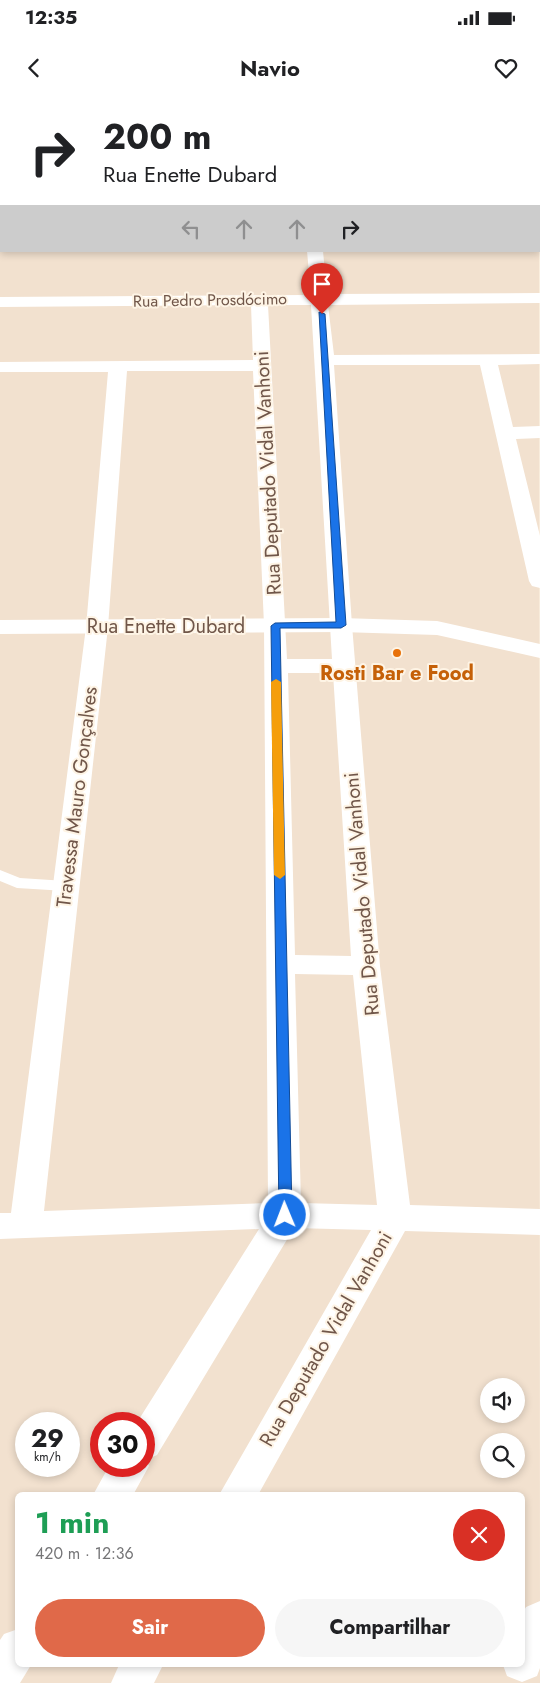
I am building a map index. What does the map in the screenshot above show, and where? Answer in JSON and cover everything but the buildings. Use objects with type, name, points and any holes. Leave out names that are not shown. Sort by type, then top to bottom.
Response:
[{"type":"street","name":"Rua Deputado Vidal Vanhoni","points":[[240,1492],[395,1218],[366,966],[341,625],[321,298],[315,252]]},
{"type":"street","name":"Rua Pedro Prosdócimo","points":[[0,302],[260,301],[321,298],[540,298]]},
{"type":"street","name":"Rua Deputado Vidal Vanhoni","points":[[260,301],[275,626],[285,1215]]},
{"type":"street","points":[[325,360],[540,359]]},
{"type":"street","points":[[488,360],[506,432],[532,516],[540,581]]},
{"type":"street","points":[[0,367],[262,365]]},
{"type":"street","name":"Travessa Mauro Gonçalves","points":[[13,1226],[66,886],[97,627],[118,366]]},
{"type":"street","points":[[506,432],[540,432]]},
{"type":"street","name":"Rua Enette Dubard","points":[[0,627],[341,625],[438,628],[540,651]]},
{"type":"street","points":[[276,666],[344,666]]},
{"type":"street","points":[[281,964],[366,966]]},
{"type":"street","points":[[155,1426],[285,1215]]},
{"type":"street","points":[[13,1226],[285,1215],[540,1222]]},
{"type":"street","points":[[114,1492],[123,1477]]},
{"type":"street","points":[[525,1657],[540,1620]]},
{"type":"street","points":[[0,1677],[15,1653]]},
{"type":"street","points":[[132,1683],[141,1667]]},
{"type":"street","points":[[514,1683],[521,1667]]},
{"type":"lane","points":[[0,875],[17,883],[66,886]]},
{"type":"shaded area","points":[[0,252],[539,252],[540,1683],[0,1683]]},
{"type":"slow traffic","points":[[276,682],[280,875]]},
{"type":"place","name":"Rosti Bar e Food","points":[[397,653]]},
{"type":"route","points":[[285,1215],[275,626],[341,625],[322,314]]}]
